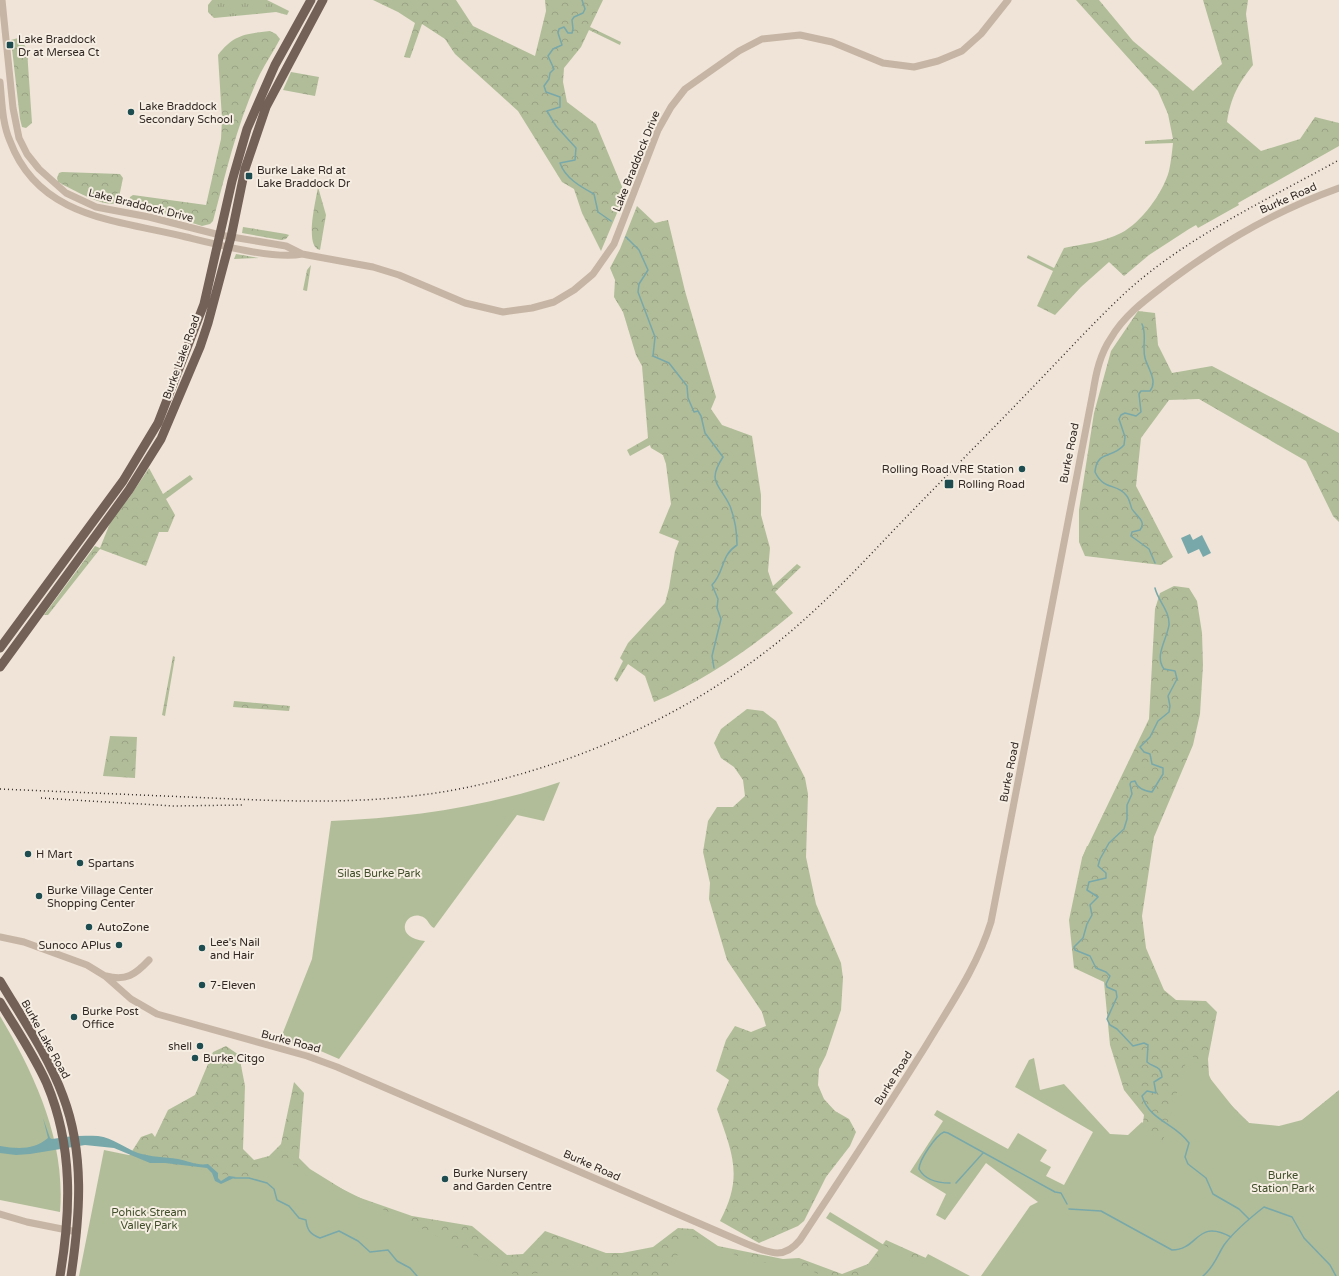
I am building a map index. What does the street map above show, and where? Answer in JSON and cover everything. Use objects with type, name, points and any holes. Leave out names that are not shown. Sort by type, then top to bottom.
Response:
[{"type":"main road","name":"Burke Lake Road","points":[[0,648],[122,481],[149,439],[163,411],[199,319],[209,287],[237,161],[247,129],[272,70],[311,0]]},
{"type":"main road","name":"Burke Lake Road","points":[[0,667],[129,490],[147,464],[161,439],[200,347],[231,237],[246,169],[266,107],[279,78],[323,0]]},
{"type":"main road","name":"Burke Lake Road","points":[[0,981],[49,1066],[63,1095],[73,1128],[77,1152],[79,1194],[77,1232],[71,1276]]},
{"type":"main road","name":"Burke Lake Road","points":[[0,1002],[38,1065],[51,1094],[62,1130],[67,1153],[69,1177],[67,1230],[60,1276]]},
{"type":"street","name":"Lake Braddock Drive","points":[[2,0],[16,128],[27,154],[47,179],[66,193],[91,205],[219,240],[228,246],[284,256],[302,254]]},
{"type":"street","name":"Lake Braddock Drive","points":[[0,82],[3,109],[10,141],[25,168],[51,195],[72,208],[93,217],[219,240],[231,237],[286,246],[302,254],[387,271],[465,303],[503,312],[544,306],[574,290],[599,267],[614,244],[658,130],[671,107],[685,89],[739,51],[762,39],[800,35],[832,42],[883,63],[914,66],[938,61],[962,51],[981,34],[1008,0]]},
{"type":"street","name":"Burke Road","points":[[0,937],[24,942],[82,962],[105,976],[131,999],[157,1014],[326,1062],[457,1117],[747,1244],[773,1253],[782,1253],[791,1250],[800,1240],[890,1105],[969,976],[985,941],[991,922],[1021,771],[1092,392],[1097,369],[1104,349],[1117,328],[1137,308],[1212,251],[1276,214],[1339,188]]},
{"type":"street","points":[[105,976],[128,977],[138,972],[149,960]]},
{"type":"street","points":[[0,1214],[28,1222],[77,1232]]},
{"type":"green space","points":[[212,0],[267,0],[289,11],[287,15],[276,12],[214,18],[208,12],[208,5]]},
{"type":"green space","points":[[373,0],[456,0],[473,26],[535,56],[546,11],[545,0],[603,0],[590,27],[621,42],[620,45],[589,30],[581,47],[564,68],[563,82],[567,102],[596,124],[625,194],[601,251],[582,213],[574,189],[562,182],[518,111],[455,54],[445,39],[422,24],[410,58],[404,57],[415,23],[398,12]]},
{"type":"green space","points":[[1076,0],[1099,0],[1133,41],[1193,91],[1222,64],[1203,0],[1248,0],[1246,14],[1253,65],[1243,78],[1236,91],[1227,122],[1261,151],[1300,139],[1315,117],[1339,123],[1339,146],[1238,203],[1239,205],[1198,228],[1196,225],[1189,229],[1149,255],[1124,276],[1109,262],[1081,287],[1055,315],[1037,306],[1053,271],[1027,258],[1028,255],[1054,268],[1064,248],[1108,239],[1129,228],[1143,215],[1162,189],[1169,171],[1173,143],[1145,144],[1145,141],[1173,139],[1168,114],[1158,91]]},
{"type":"green space","points":[[270,31],[276,34],[280,39],[260,74],[245,109],[233,146],[213,221],[210,224],[202,226],[160,213],[131,207],[129,204],[130,197],[133,195],[206,205],[221,139],[222,119],[218,55],[230,43],[241,36]]},
{"type":"green space","points":[[18,38],[22,40],[27,50],[32,123],[26,128],[22,127],[20,119],[11,40]]},
{"type":"green space","points":[[291,72],[319,77],[315,96],[283,90]]},
{"type":"green space","points":[[59,173],[120,174],[123,178],[118,202],[113,204],[97,201],[58,182],[57,178]]},
{"type":"green space","points":[[318,187],[326,215],[320,250],[315,247],[312,232],[312,222]]},
{"type":"green space","points":[[637,206],[655,223],[668,220],[685,291],[716,397],[711,409],[722,425],[752,436],[761,495],[761,515],[770,548],[768,571],[773,586],[797,564],[801,567],[775,592],[793,613],[761,639],[709,674],[673,694],[654,702],[645,676],[628,664],[617,682],[614,679],[623,661],[620,658],[628,643],[665,603],[675,551],[679,541],[659,533],[671,504],[666,464],[663,455],[651,448],[650,445],[630,456],[627,450],[648,438],[642,366],[636,355],[623,312],[614,297],[615,280],[610,268],[620,249]]},
{"type":"green space","points":[[243,227],[289,235],[286,239],[281,240],[242,233]]},
{"type":"green space","points":[[236,254],[259,258],[234,259]]},
{"type":"green space","points":[[311,265],[307,291],[303,290],[307,270]]},
{"type":"green space","points":[[1138,311],[1155,313],[1158,345],[1172,373],[1212,366],[1339,433],[1339,522],[1333,516],[1306,461],[1199,399],[1169,400],[1141,438],[1136,486],[1173,557],[1161,565],[1085,556],[1079,542],[1079,510],[1094,413],[1111,351]]},
{"type":"green space","points":[[149,468],[163,494],[190,475],[193,479],[166,499],[175,515],[168,532],[159,532],[146,566],[100,549],[48,615],[44,615],[95,546],[100,548],[112,518],[129,498]]},
{"type":"green space","name":"Burke Station Park","points":[[1174,586],[1189,588],[1197,601],[1202,633],[1203,665],[1200,714],[1193,745],[1154,837],[1142,916],[1146,948],[1164,990],[1176,1000],[1206,1001],[1217,1012],[1208,1059],[1209,1075],[1215,1089],[1249,1123],[1274,1131],[1295,1126],[1339,1090],[1339,1276],[996,1276],[1141,1136],[1144,1115],[1124,1090],[1110,1045],[1104,982],[1074,968],[1069,920],[1082,858],[1149,719],[1155,609],[1160,593]]},
{"type":"green space","points":[[173,656],[175,657],[165,716],[162,715]]},
{"type":"green space","points":[[234,701],[290,706],[289,711],[233,707]]},
{"type":"green space","points":[[747,709],[763,711],[776,721],[805,778],[808,794],[806,857],[816,904],[841,963],[843,978],[841,1010],[826,1055],[819,1069],[818,1085],[824,1099],[835,1111],[849,1119],[856,1132],[850,1146],[826,1177],[804,1221],[798,1226],[759,1243],[720,1221],[732,1191],[734,1177],[731,1152],[717,1109],[729,1080],[716,1071],[726,1040],[735,1026],[751,1032],[766,1026],[762,1012],[727,960],[709,899],[710,883],[703,852],[708,821],[717,807],[733,807],[745,796],[743,780],[734,767],[721,758],[714,743],[721,729]]},
{"type":"green space","points":[[110,736],[137,737],[135,778],[103,776]]},
{"type":"green space","name":"Silas Burke Park","points":[[560,782],[544,821],[517,815],[434,928],[425,918],[420,916],[415,916],[407,921],[405,931],[415,939],[425,941],[339,1059],[316,1049],[280,1040],[312,959],[331,821],[389,817],[447,810],[504,798]]},
{"type":"green space","points":[[1087,846],[1099,846],[1093,863],[1082,858]]},
{"type":"green space","points":[[0,1016],[13,1038],[36,1085],[53,1134],[61,1186],[60,1212],[0,1200]]},
{"type":"green space","points":[[226,1046],[239,1055],[245,1086],[243,1149],[254,1160],[269,1156],[281,1144],[294,1082],[304,1093],[299,1158],[310,1169],[352,1195],[412,1216],[472,1226],[507,1255],[523,1254],[545,1231],[606,1253],[622,1253],[653,1247],[678,1228],[693,1229],[718,1246],[783,1259],[799,1258],[842,1274],[868,1264],[886,1240],[966,1276],[84,1276],[96,1208],[141,1137],[152,1133],[155,1137],[168,1110],[195,1095],[213,1052]]},
{"type":"green space","name":"Burke Station Park","points":[[1189,1052],[1237,1112],[1249,1123],[1279,1126],[1302,1120],[1339,1091],[1339,1276],[981,1276],[1030,1206],[1038,1202],[986,1163],[945,1220],[936,1215],[946,1194],[910,1172],[943,1121],[934,1115],[937,1110],[1008,1149],[1018,1133],[1047,1150],[1040,1161],[1051,1167],[1046,1176],[1064,1185],[1093,1132],[1015,1087],[1029,1060],[1034,1058],[1040,1090],[1064,1084],[1110,1134],[1128,1135],[1142,1122],[1162,1144]]},
{"type":"green space","name":"Pohick Stream Valley Park","points":[[104,1150],[255,1181],[278,1157],[517,1276],[79,1276]]},
{"type":"green space","points":[[830,1212],[920,1267],[928,1254],[970,1276],[860,1276],[868,1264],[879,1264],[885,1254],[826,1218]]},
{"type":"green space","points":[[686,1234],[752,1262],[767,1263],[783,1259],[823,1276],[669,1276]]},
{"type":"green space","points":[[592,1266],[613,1276],[517,1276]]},
{"type":"water","points":[[1190,534],[1193,540],[1202,535],[1211,553],[1203,557],[1199,549],[1188,554],[1181,538]]},
{"type":"water","points":[[43,1118],[50,1138],[52,1139],[69,1136],[103,1137],[138,1153],[178,1159],[197,1164],[208,1164],[218,1173],[218,1178],[221,1181],[229,1176],[236,1177],[221,1184],[215,1181],[212,1173],[207,1168],[165,1163],[150,1163],[114,1148],[85,1145],[30,1154],[16,1155],[0,1153],[0,1146],[26,1148],[37,1145],[48,1138]]},
{"type":"waterway","points":[[582,0],[585,9],[583,13],[574,17],[572,20],[572,33],[568,33],[564,27],[559,29],[558,33],[562,45],[553,49],[548,56],[554,69],[550,73],[549,79],[544,86],[546,92],[560,97],[560,107],[547,111],[556,126],[576,148],[575,160],[560,163],[562,168],[574,182],[594,194],[598,212],[611,221]]},
{"type":"waterway","points":[[626,237],[639,250],[648,270],[639,284],[638,292],[655,337],[653,356],[669,363],[687,386],[688,398],[694,412],[698,411],[701,416],[705,433],[723,457],[718,466],[715,478],[716,483],[732,511],[737,535],[737,545],[728,554],[719,575],[712,585],[718,599],[717,608],[721,619],[712,656],[714,668]]},
{"type":"waterway","points":[[1142,324],[1144,332],[1144,354],[1153,379],[1152,387],[1150,391],[1141,391],[1139,394],[1141,412],[1136,416],[1125,413],[1121,415],[1119,419],[1125,437],[1124,445],[1115,452],[1102,457],[1096,465],[1095,472],[1102,482],[1119,489],[1129,500],[1132,509],[1142,521],[1142,527],[1140,530],[1132,532],[1131,536],[1149,549],[1155,563]]},
{"type":"waterway","points":[[1155,588],[1169,620],[1168,630],[1162,647],[1160,659],[1161,664],[1164,669],[1175,671],[1177,679],[1168,696],[1170,706],[1169,712],[1158,721],[1150,737],[1140,747],[1144,752],[1150,754],[1152,764],[1163,768],[1163,774],[1152,792],[1142,789],[1135,781],[1131,782],[1132,794],[1127,805],[1127,819],[1124,829],[1109,843],[1100,859],[1098,866],[1106,873],[1106,878],[1089,882],[1087,890],[1098,897],[1090,905],[1092,915],[1087,924],[1083,938],[1074,947],[1075,950],[1090,956],[1096,968],[1106,972],[1110,976],[1106,984],[1107,987],[1116,991],[1117,997],[1107,1019],[1110,1025],[1117,1029],[1133,1046],[1144,1043],[1148,1045],[1147,1062],[1160,1070],[1162,1077],[1154,1082],[1156,1093],[1147,1091],[1142,1096],[1146,1104],[1157,1117],[1177,1131],[1189,1143],[1185,1157],[1188,1164],[1206,1178],[1213,1194],[1239,1209],[1249,1219]]},
{"type":"waterway","points":[[950,1183],[933,1180],[925,1176],[919,1169],[928,1148],[944,1132],[1055,1192],[1061,1193],[1067,1204]]},
{"type":"waterway","points":[[956,1183],[983,1153]]},
{"type":"waterway","points":[[234,1178],[249,1178],[267,1183],[274,1189],[277,1200],[289,1206],[299,1218],[306,1220],[307,1226],[311,1233],[320,1238],[339,1231],[358,1241],[370,1252],[388,1250],[397,1261],[410,1268],[417,1276]]},
{"type":"waterway","points":[[1203,1276],[1210,1269],[1224,1245],[1233,1234],[1264,1207],[1292,1217],[1304,1238],[1330,1265],[1336,1276]]},
{"type":"waterway","points":[[1069,1209],[1101,1211],[1172,1250],[1181,1249],[1198,1236],[1211,1231],[1220,1232],[1231,1237]]},
{"type":"railway","points":[[0,789],[308,801],[341,801],[405,797],[469,787],[511,777],[592,750],[632,732],[708,692],[778,642],[808,616],[909,515],[1102,315],[1150,272],[1175,253],[1202,236],[1339,160]]},
{"type":"railway","points":[[41,798],[173,806],[243,805]]},
{"type":"place","name":"Lake Braddock Dr at Mersea Ct","points":[[10,45]]},
{"type":"place","name":"Lake Braddock Secondary School","points":[[131,112]]},
{"type":"place","name":"Burke Lake Rd at Lake Braddock Dr","points":[[249,176]]},
{"type":"place","name":"Rolling Road VRE Station","points":[[1022,469]]},
{"type":"place","name":"Rolling Road","points":[[949,484]]},
{"type":"place","name":"H Mart","points":[[28,854]]},
{"type":"place","name":"Spartans","points":[[80,863]]},
{"type":"place","name":"Burke Village Center Shopping Center","points":[[39,896]]},
{"type":"place","name":"AutoZone","points":[[89,927]]},
{"type":"place","name":"Sunoco APlus","points":[[119,945]]},
{"type":"place","name":"Lee's Nail and Hair","points":[[202,948]]},
{"type":"place","name":"7-Eleven","points":[[202,985]]},
{"type":"place","name":"Burke Post Office","points":[[74,1017]]},
{"type":"place","name":"shell","points":[[200,1046]]},
{"type":"place","name":"Burke Citgo","points":[[195,1058]]},
{"type":"place","name":"Burke Nursery and Garden Centre","points":[[445,1179]]}]
